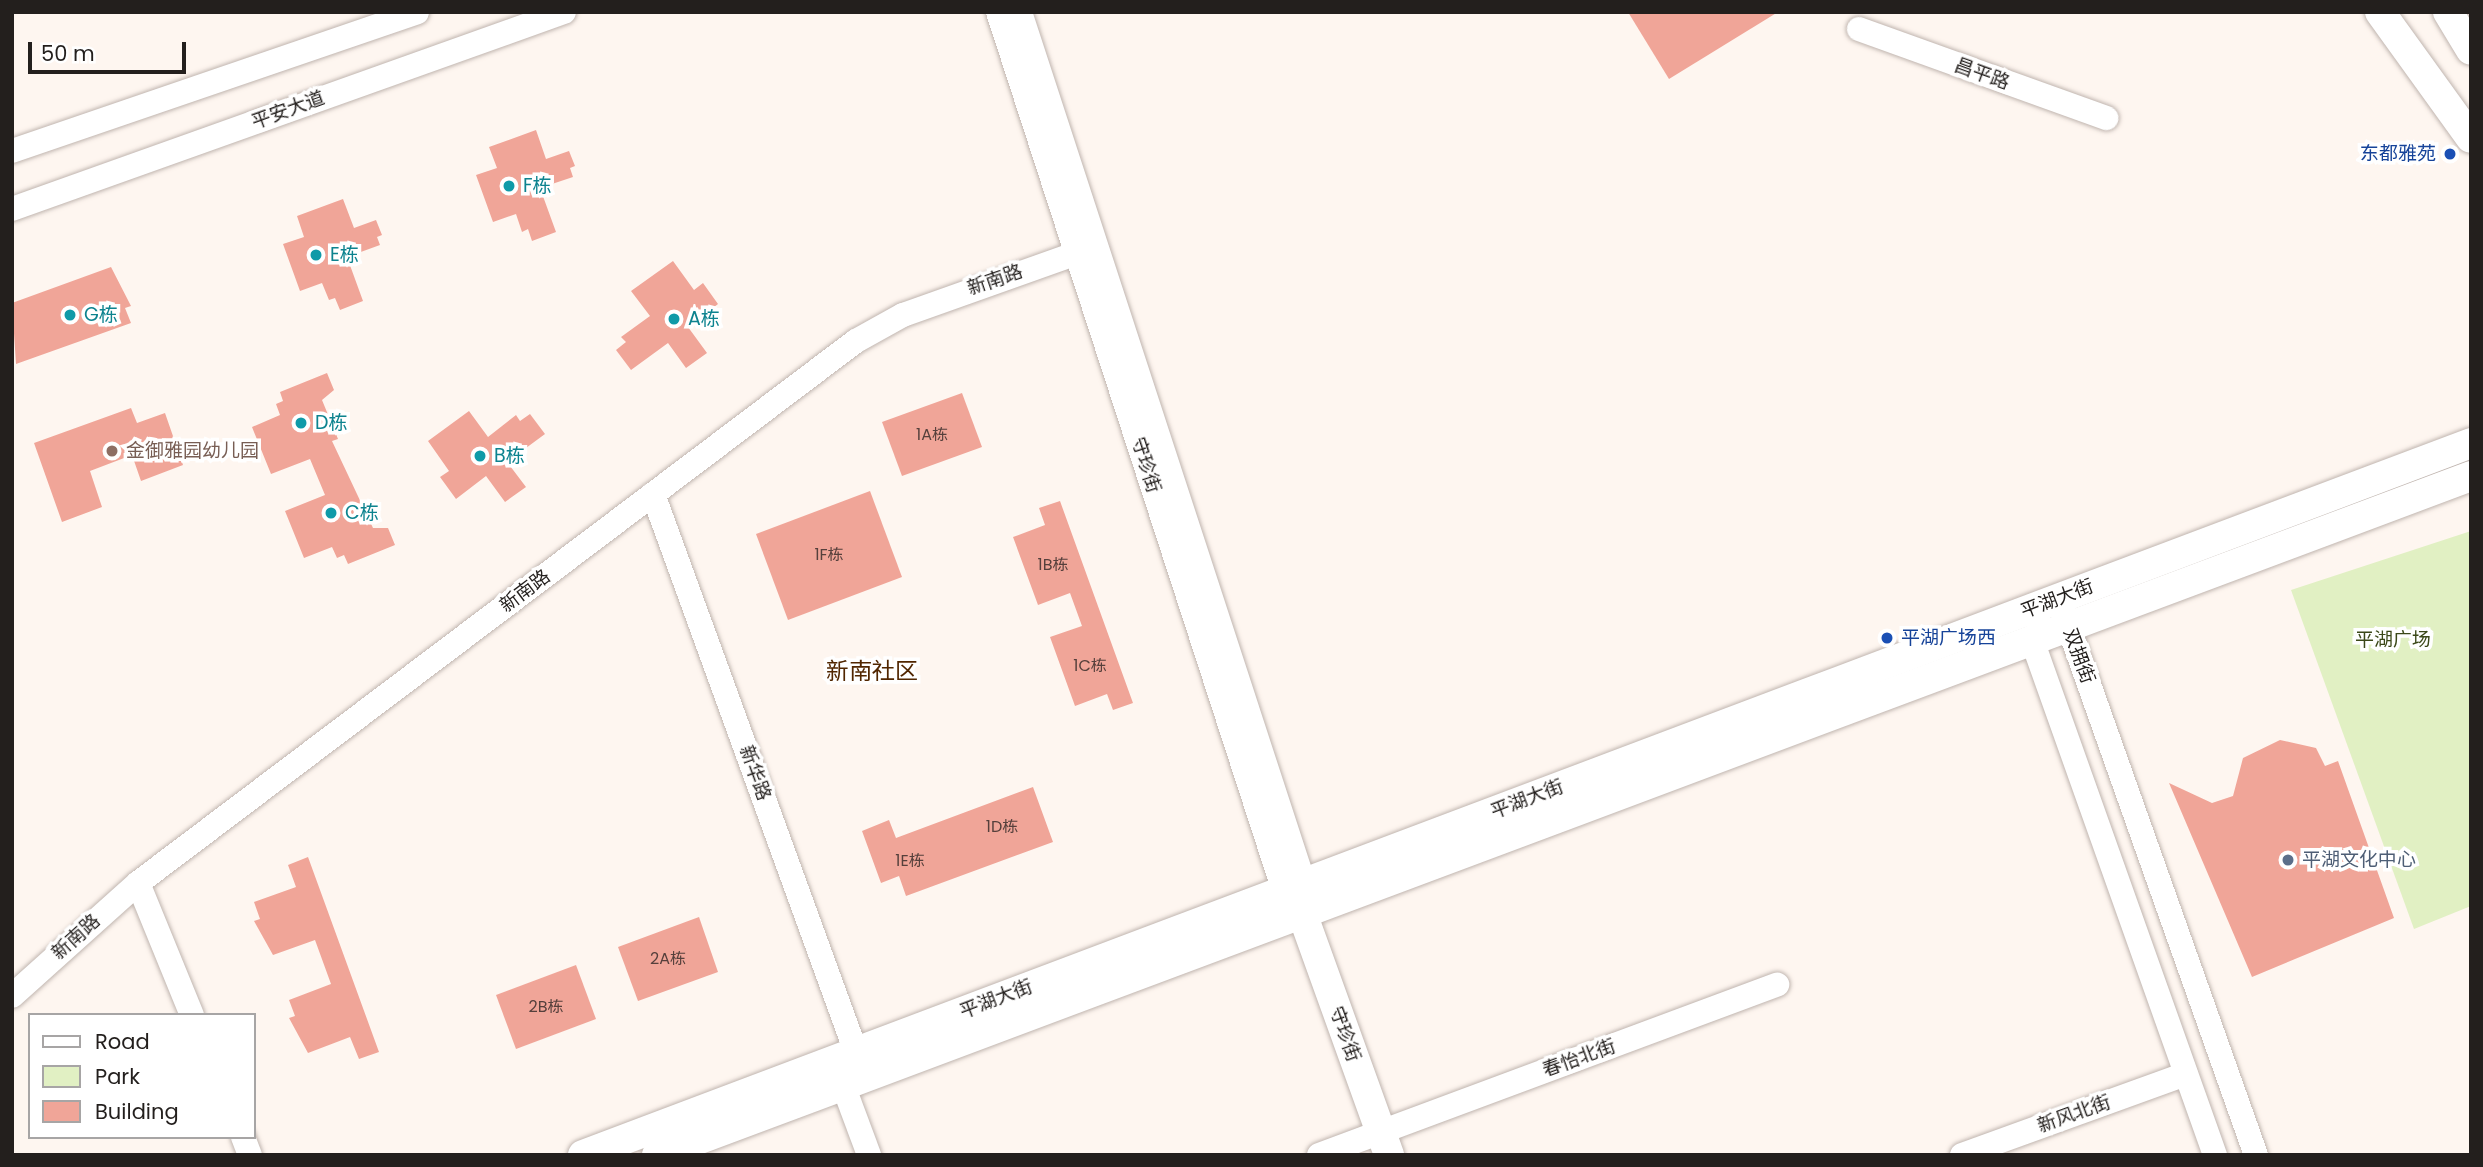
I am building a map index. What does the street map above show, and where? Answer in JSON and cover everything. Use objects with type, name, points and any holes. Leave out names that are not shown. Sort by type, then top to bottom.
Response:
[{"type":"main road","points":[[2448,12],[2471,50]]},
{"type":"main road","points":[[2385,20],[2471,138]]},
{"type":"main road","name":"平湖大街","points":[[657,1155],[843,1085],[1297,896],[2058,599],[2471,443]]},
{"type":"main road","name":"平湖大街","points":[[583,1155],[856,1052],[2032,640],[2471,476]]},
{"type":"main road","name":"守珍街","points":[[1297,896],[1385,1143]]},
{"type":"street","points":[[12,151],[418,12]]},
{"type":"street","name":"平安大道","points":[[12,209],[564,12]]},
{"type":"street","name":"守珍街","points":[[998,12],[1077,253],[1297,896]]},
{"type":"street","name":"守珍街","points":[[1020,12],[1297,896]]},
{"type":"street","name":"昌平路","points":[[1859,29],[2106,118]]},
{"type":"street","name":"新南路","points":[[12,996],[138,883],[856,341],[903,315],[1077,253]]},
{"type":"street","name":"新华路","points":[[653,494],[856,1052]]},
{"type":"street","name":"双拥街","points":[[2058,599],[2256,1155]]},
{"type":"street","name":"双拥街","points":[[2058,599],[2032,640],[2215,1155]]},
{"type":"street","points":[[138,883],[191,1013]]},
{"type":"street","name":"春怡北街","points":[[1319,1155],[1385,1143],[1777,985]]},
{"type":"street","name":"新风北街","points":[[1962,1155],[2186,1074]]},
{"type":"street","points":[[843,1085],[869,1155]]},
{"type":"green space","name":"平湖广场","points":[[2471,531],[2471,906],[2414,929],[2291,590]]},
{"type":"building","points":[[1628,12],[1778,12],[1669,79]]},
{"type":"building","name":"F栋","points":[[536,130],[546,159],[569,151],[575,166],[570,168],[573,177],[540,188],[556,232],[532,241],[528,229],[522,232],[516,214],[493,222],[476,175],[497,168],[489,147]]},
{"type":"building","name":"E栋","points":[[343,199],[354,228],[376,220],[382,235],[377,237],[380,245],[347,257],[363,301],[340,310],[335,298],[329,300],[322,283],[300,291],[283,244],[304,237],[297,216]]},
{"type":"building","name":"A栋","points":[[673,261],[694,290],[703,283],[718,304],[688,327],[707,353],[686,368],[668,343],[631,370],[616,350],[626,342],[621,337],[650,316],[631,291]]},
{"type":"building","name":"G栋","points":[[111,267],[131,306],[125,308],[131,323],[16,364],[12,303]]},
{"type":"building","points":[[327,373],[334,390],[322,400],[338,439],[332,441],[373,528],[388,528],[395,545],[348,564],[344,555],[337,558],[332,547],[304,558],[285,511],[325,495],[310,459],[271,474],[252,427],[280,415],[276,404],[283,401],[280,392]]},
{"type":"building","points":[[962,393],[982,447],[902,476],[882,422]]},
{"type":"building","points":[[131,408],[137,423],[165,413],[183,465],[141,481],[132,455],[90,471],[102,507],[62,522],[34,443]]},
{"type":"building","name":"B栋","points":[[469,411],[488,437],[516,415],[520,421],[530,414],[545,434],[507,462],[526,487],[505,502],[486,476],[456,499],[440,477],[449,471],[428,441]]},
{"type":"building","points":[[870,491],[902,577],[788,620],[756,534]]},
{"type":"building","points":[[1060,501],[1133,703],[1113,710],[1107,694],[1075,706],[1050,637],[1082,626],[1070,593],[1038,605],[1013,537],[1045,525],[1039,508]]},
{"type":"building","name":"平湖文化中心","points":[[2280,740],[2316,748],[2325,766],[2338,761],[2394,918],[2252,977],[2169,783],[2212,803],[2233,796],[2243,758]]},
{"type":"building","points":[[1033,787],[1053,842],[906,896],[899,876],[881,883],[862,831],[889,820],[896,838]]},
{"type":"building","points":[[308,857],[379,1052],[359,1059],[350,1037],[308,1053],[289,1018],[295,1016],[289,1000],[331,984],[315,940],[273,955],[254,921],[260,919],[254,902],[296,887],[288,865]]},
{"type":"building","points":[[699,917],[718,972],[638,1001],[618,947]]},
{"type":"building","points":[[576,965],[596,1019],[516,1049],[496,995]]},
{"type":"place","name":"东都雅苑","points":[[2450,154]]},
{"type":"place","name":"F栋","points":[[509,186]]},
{"type":"place","name":"E栋","points":[[316,255]]},
{"type":"place","name":"G栋","points":[[70,315]]},
{"type":"place","name":"A栋","points":[[674,319]]},
{"type":"place","name":"D栋","points":[[301,423]]},
{"type":"place","name":"金御雅园幼儿园","points":[[112,451]]},
{"type":"place","name":"B栋","points":[[480,456]]},
{"type":"place","name":"C栋","points":[[331,513]]},
{"type":"place","name":"平湖广场西","points":[[1887,638]]},
{"type":"place","name":"平湖文化中心","points":[[2288,860]]},
{"type":"district","name":"新南社区","points":[[872,671]]}]
